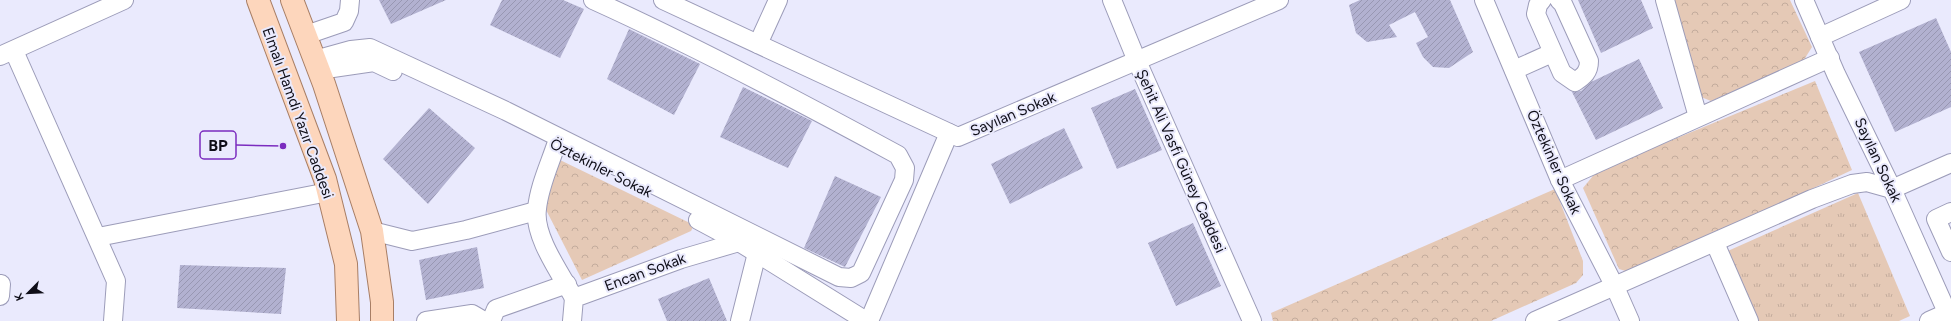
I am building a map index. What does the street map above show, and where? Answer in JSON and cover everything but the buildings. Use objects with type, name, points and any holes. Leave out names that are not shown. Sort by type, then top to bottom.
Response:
[{"type":"main road","name":"Elmalı Hamdi Yazır Caddesi","points":[[258,0],[325,179],[346,264],[348,321]]},
{"type":"main road","name":"Elmalı Hamdi Yazır Caddesi","points":[[292,0],[317,65],[372,231],[382,302],[382,321]]},
{"type":"street","points":[[113,321],[116,281],[98,237],[7,54],[124,0]]},
{"type":"street","points":[[306,35],[344,22],[349,11],[350,0]]},
{"type":"street","points":[[317,65],[351,50],[370,48],[506,111],[839,277],[850,278],[861,273],[904,180],[905,168],[898,155],[771,86],[653,27],[593,0]]},
{"type":"street","name":"Sayılan Sokak","points":[[663,0],[958,137],[1279,0]]},
{"type":"street","points":[[758,44],[778,0]]},
{"type":"street","name":"Şehit Ali Vasfi Güney Caddesi","points":[[1112,0],[1137,61],[1252,321]]},
{"type":"street","name":"Öztekinler Sokak","points":[[1484,0],[1560,180],[1615,287],[1630,321]]},
{"type":"street","points":[[1542,0],[1538,5],[1536,14],[1562,73],[1575,82],[1583,77],[1589,70],[1589,61],[1563,4],[1559,0]]},
{"type":"street","points":[[1665,0],[1698,117]]},
{"type":"street","name":"Sayılan Sokak","points":[[1804,0],[1892,189],[1949,317]]},
{"type":"street","points":[[1820,37],[1901,0]]},
{"type":"street","points":[[1514,70],[1552,53]]},
{"type":"street","points":[[1560,180],[1830,58]]},
{"type":"street","name":"Öztekinler Sokak","points":[[317,65],[374,62],[556,145],[620,177],[738,242],[868,321]]},
{"type":"street","points":[[868,321],[949,133]]},
{"type":"street","points":[[556,145],[540,190],[536,211],[543,243],[571,291],[572,321]]},
{"type":"street","points":[[1535,321],[1852,184],[1867,182],[1892,189],[1951,163]]},
{"type":"street","points":[[98,237],[328,192]]},
{"type":"street","points":[[372,231],[412,241],[466,230],[536,211]]},
{"type":"street","points":[[1951,212],[1936,219],[1951,252]]},
{"type":"street","name":"Encan Sokak","points":[[491,321],[496,309],[571,291],[738,242]]},
{"type":"street","points":[[1715,243],[1749,321]]},
{"type":"street","points":[[740,321],[757,253]]},
{"type":"street","points":[[426,321],[472,314],[484,321]]},
{"type":"street","points":[[1929,321],[1949,317]]},
{"type":"green space","points":[[1674,0],[1790,0],[1812,47],[1802,63],[1711,101],[1701,97]]},
{"type":"green space","points":[[1815,81],[1852,170],[1632,273],[1619,269],[1583,188],[1597,171]]},
{"type":"green space","points":[[560,160],[694,225],[691,231],[582,280],[543,204]]},
{"type":"green space","points":[[1555,189],[1583,261],[1583,275],[1576,283],[1491,321],[1273,321],[1271,313]]},
{"type":"green space","points":[[1858,193],[1910,316],[1899,321],[1750,321],[1721,254]]},
{"type":"place","name":"BP","points":[[283,146]]}]
